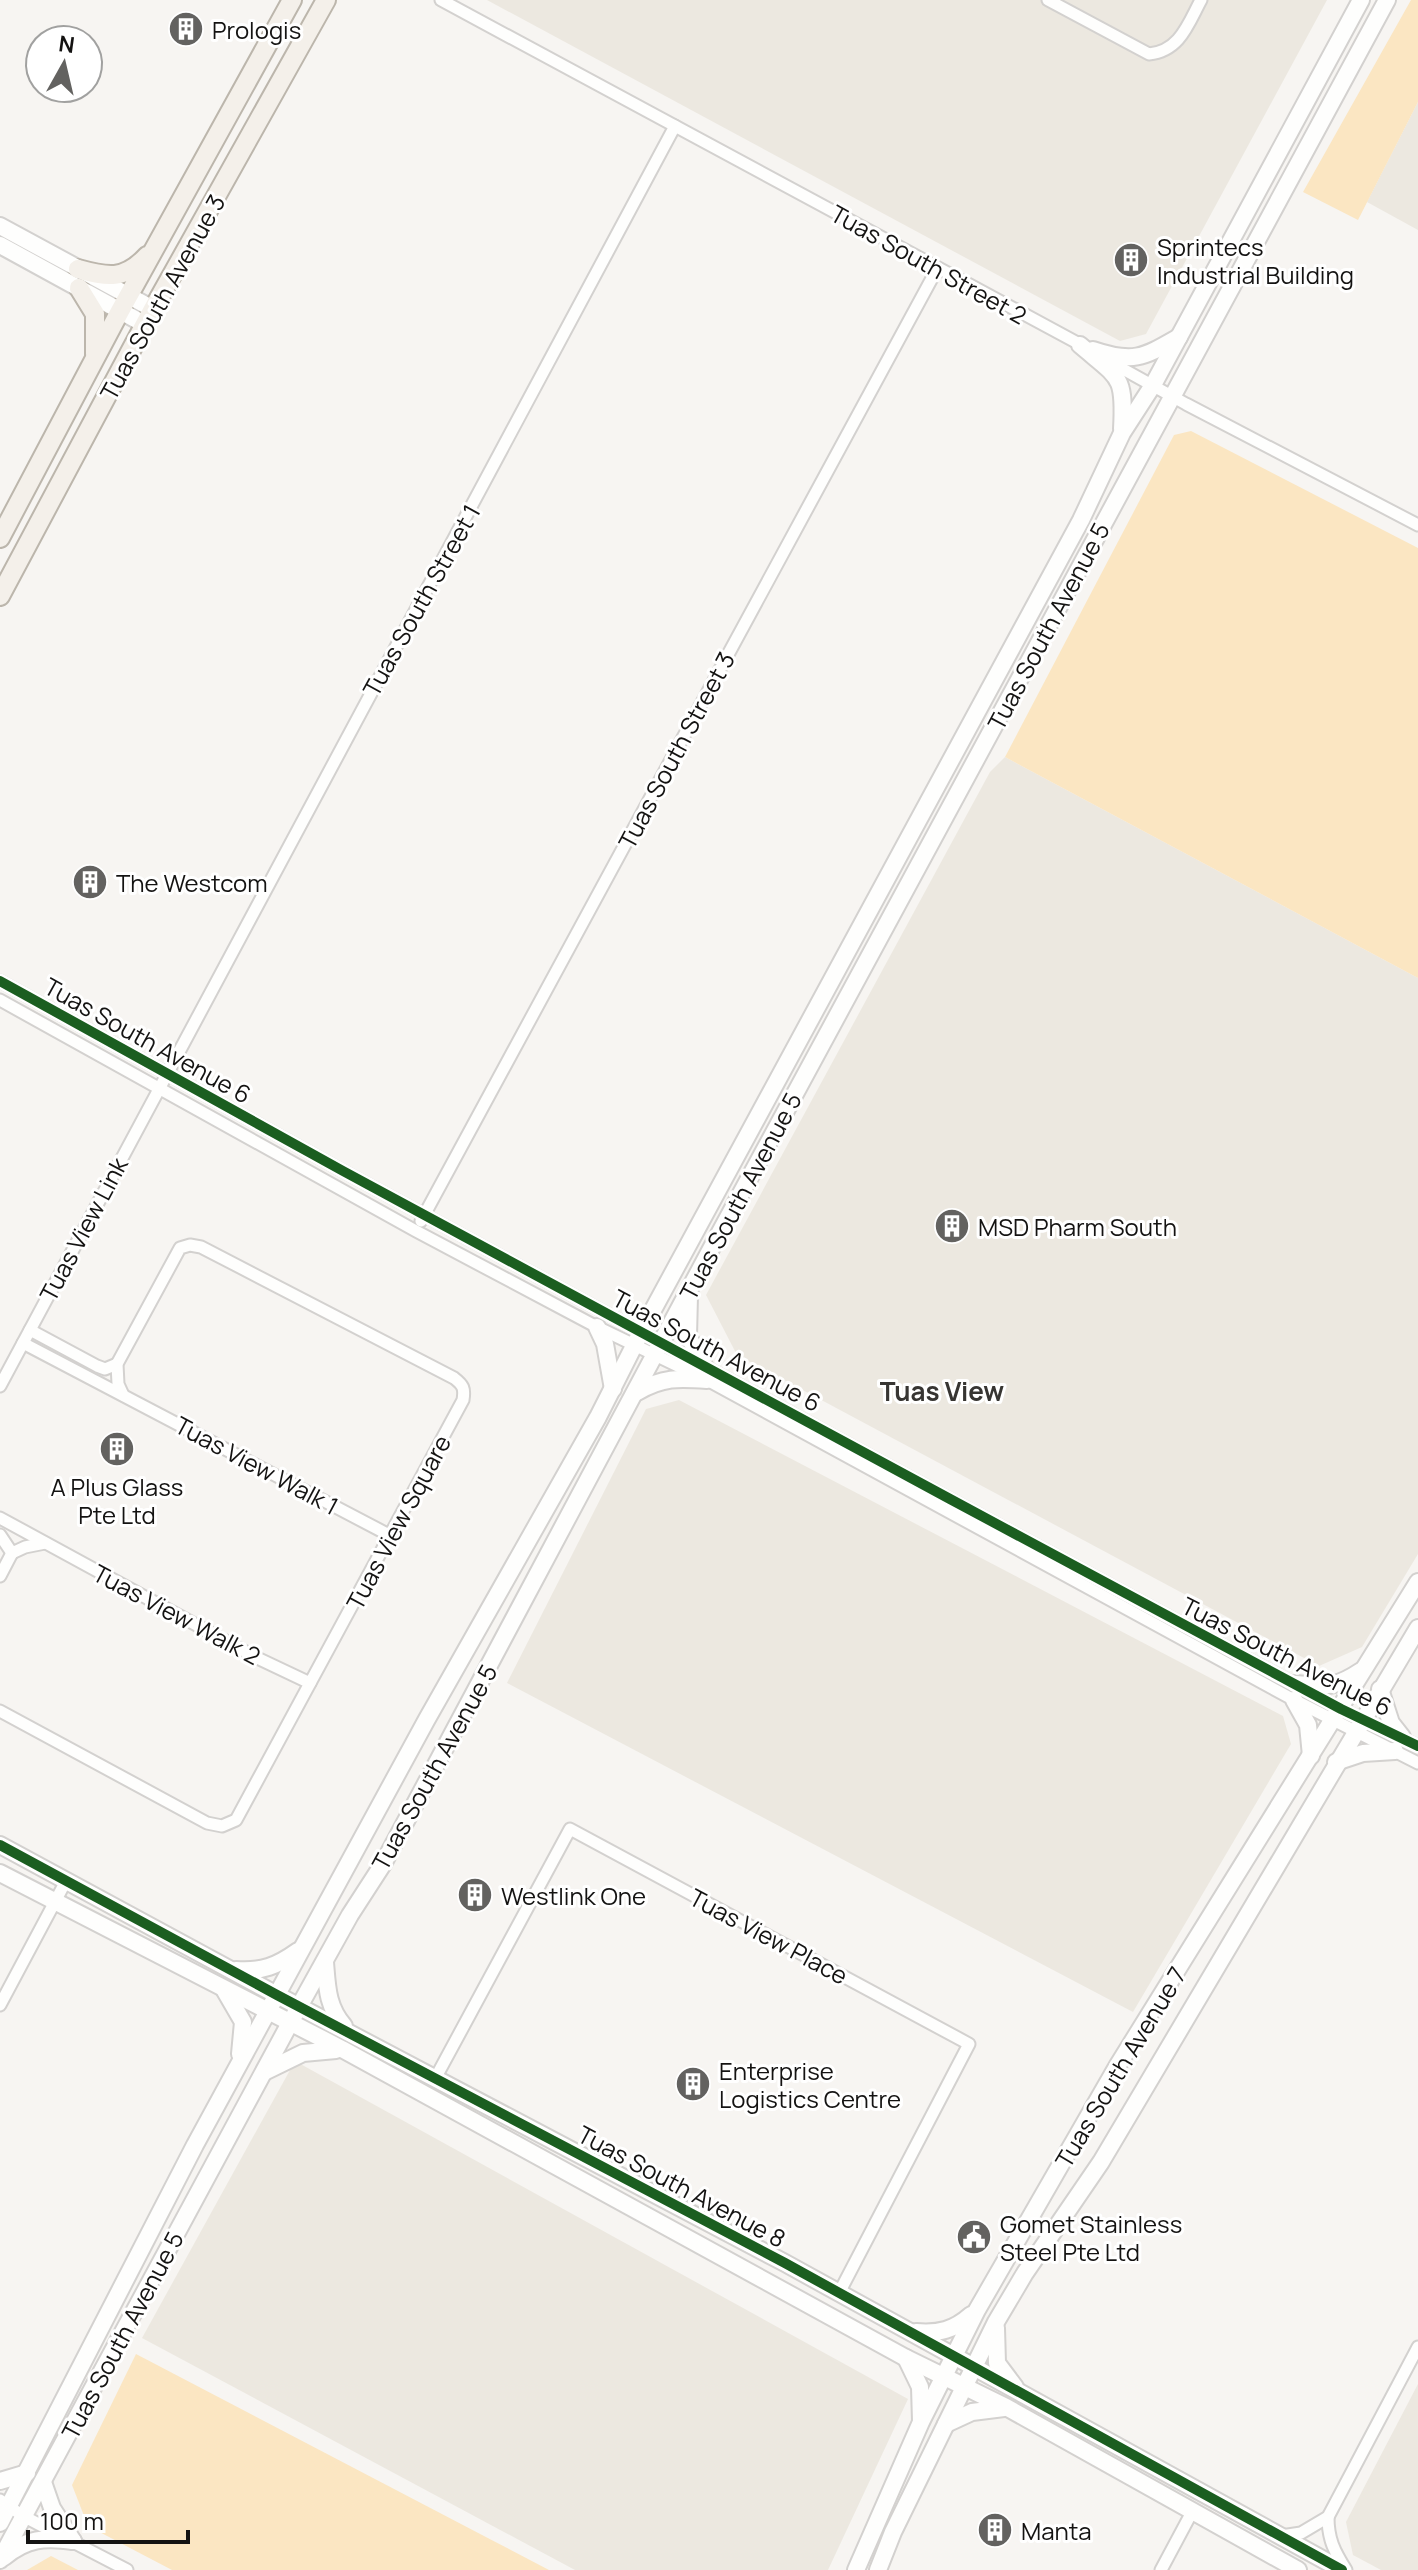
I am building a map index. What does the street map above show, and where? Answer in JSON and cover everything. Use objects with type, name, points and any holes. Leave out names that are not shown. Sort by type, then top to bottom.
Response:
[{"type":"main road","name":"Tuas South Avenue 3","points":[[0,538],[124,304],[292,0]]},
{"type":"main road","name":"Tuas South Avenue 3","points":[[0,596],[326,0]]},
{"type":"main road","name":"Tuas South Avenue 5","points":[[0,2523],[5,2502],[27,2473],[195,2145],[435,1705],[613,1389],[1081,520],[1122,433],[1153,385],[1361,0]]},
{"type":"main road","name":"Tuas South Avenue 5","points":[[0,2560],[290,2023],[390,1850],[1387,0]]},
{"type":"main road","points":[[0,226],[78,269],[124,304]]},
{"type":"main road","points":[[0,245],[79,288],[150,317]]},
{"type":"main road","points":[[78,269],[106,277],[124,274],[142,262],[156,247]]},
{"type":"main road","points":[[79,288],[95,314],[95,361]]},
{"type":"main road","points":[[1080,345],[1116,358],[1146,356],[1179,337]]},
{"type":"main road","points":[[1080,345],[1111,371],[1121,384],[1124,392],[1122,433]]},
{"type":"main road","points":[[637,1392],[651,1384],[706,1372],[688,1336],[689,1291]]},
{"type":"main road","points":[[597,1327],[605,1344],[613,1389]]},
{"type":"main road","name":"Tuas South Avenue 7","points":[[856,2570],[921,2422],[977,2310],[1118,2065],[1418,1582]]},
{"type":"main road","name":"Tuas South Avenue 7","points":[[878,2570],[893,2532],[996,2322],[1025,2273],[1101,2162],[1418,1628]]},
{"type":"main road","points":[[1311,1756],[1308,1725],[1294,1692],[1343,1683],[1365,1668]]},
{"type":"main road","points":[[1336,1762],[1398,1744],[1380,1689]]},
{"type":"main road","name":"Tuas South Avenue 8","points":[[0,1845],[839,2293],[1344,2570]]},
{"type":"main road","name":"Tuas South Avenue 8","points":[[0,1873],[342,2049],[906,2358],[1006,2407],[1298,2570]]},
{"type":"main road","points":[[230,1969],[252,1971],[273,1968],[304,1947]]},
{"type":"main road","points":[[325,1961],[326,1990],[332,2009],[351,2033]]},
{"type":"main road","points":[[224,1990],[243,2022],[236,2071]]},
{"type":"main road","points":[[263,2073],[303,2053],[342,2049]]},
{"type":"main road","points":[[906,2331],[932,2334],[945,2331],[958,2326],[977,2310]]},
{"type":"main road","points":[[996,2322],[997,2363],[1022,2395]]},
{"type":"main road","points":[[906,2358],[920,2387],[921,2422]]},
{"type":"main road","points":[[946,2424],[972,2412],[1006,2407]]},
{"type":"main road","points":[[0,2481],[27,2473]]},
{"type":"main road","points":[[43,2482],[52,2508],[73,2541]]},
{"type":"main road","points":[[0,2560],[29,2540],[73,2541]]},
{"type":"street","name":"Tuas South Street 2","points":[[441,0],[1172,397],[1418,525]]},
{"type":"street","points":[[1048,0],[1149,54],[1161,53],[1177,43],[1201,0]]},
{"type":"street","name":"Tuas South Street 1","points":[[166,1073],[675,126]]},
{"type":"street","name":"Tuas South Street 3","points":[[416,1231],[937,269]]},
{"type":"street","name":"Tuas South Avenue 6","points":[[0,981],[424,1215],[638,1338],[1337,1715],[1398,1744],[1418,1763]]},
{"type":"street","name":"Tuas South Avenue 6","points":[[0,1000],[416,1231],[597,1327],[638,1338]]},
{"type":"street","name":"Tuas View Link","points":[[0,1386],[166,1073]]},
{"type":"street","name":"Tuas View Square","points":[[0,1711],[207,1823],[222,1826],[236,1820],[463,1400],[463,1385],[454,1378],[201,1247],[190,1245],[180,1248],[117,1364]]},
{"type":"street","points":[[30,1330],[97,1366],[105,1369],[117,1364],[118,1384],[123,1395]]},
{"type":"street","name":"Tuas View Walk 1","points":[[23,1343],[391,1536]]},
{"type":"street","name":"Tuas View Walk 2","points":[[0,1518],[255,1657],[310,1683]]},
{"type":"street","points":[[0,1535],[12,1553]]},
{"type":"street","points":[[0,1576],[12,1553],[45,1543]]},
{"type":"street","name":"Tuas South Avenue 6","points":[[1398,1744],[1418,1746]]},
{"type":"street","name":"Tuas View Place","points":[[436,2077],[570,1829],[969,2044],[839,2293]]},
{"type":"street","points":[[0,2005],[66,1881]]},
{"type":"street","points":[[1344,2570],[1331,2546],[1328,2517],[1418,2347]]},
{"type":"street","points":[[5,2502],[23,2516],[127,2570]]},
{"type":"street","points":[[1161,2570],[1192,2512]]},
{"type":"street","points":[[1280,2537],[1301,2533],[1328,2517]]},
{"type":"shaded area","points":[[487,0],[1327,0],[1146,334],[1120,341]]},
{"type":"shaded area","points":[[1411,0],[1418,0],[1418,102],[1358,220],[1303,192]]},
{"type":"shaded area","points":[[1418,102],[1418,230],[1367,202]]},
{"type":"shaded area","points":[[1191,431],[1418,548],[1418,978],[1005,757],[1174,435]]},
{"type":"shaded area","points":[[1005,757],[1418,978],[1418,1554],[1362,1647],[1319,1666],[737,1355],[706,1295],[990,772]]},
{"type":"shaded area","points":[[679,1400],[1283,1716],[1291,1744],[1133,2012],[507,1683],[646,1409]]},
{"type":"shaded area","points":[[295,2061],[908,2399],[828,2570],[575,2570],[142,2338]]},
{"type":"shaded area","points":[[136,2354],[549,2570],[172,2570],[88,2526],[72,2485]]},
{"type":"shaded area","points":[[1418,2384],[1418,2570],[1381,2570],[1353,2555],[1346,2522]]},
{"type":"shaded area","points":[[51,2556],[78,2570],[27,2570]]},
{"type":"cycle path","points":[[0,981],[343,1171],[950,1499],[1341,1709],[1418,1746]]},
{"type":"cycle path","points":[[0,1845],[785,2263],[1342,2570]]},
{"type":"place","name":"Prologis","points":[[186,29]]},
{"type":"place","name":"Sprintecs Industrial Building","points":[[1131,260]]},
{"type":"place","name":"The Westcom","points":[[90,882]]},
{"type":"place","name":"MSD Pharm South","points":[[952,1226]]},
{"type":"place","name":"A Plus Glass Pte Ltd","points":[[117,1449]]},
{"type":"place","name":"Westlink One","points":[[475,1895]]},
{"type":"place","name":"Enterprise Logistics Centre","points":[[693,2084]]},
{"type":"place","name":"Gomet Stainless Steel Pte Ltd","points":[[974,2237]]},
{"type":"place","name":"Manta","points":[[995,2530]]},
{"type":"district","name":"Tuas View","points":[[942,1391]]}]
